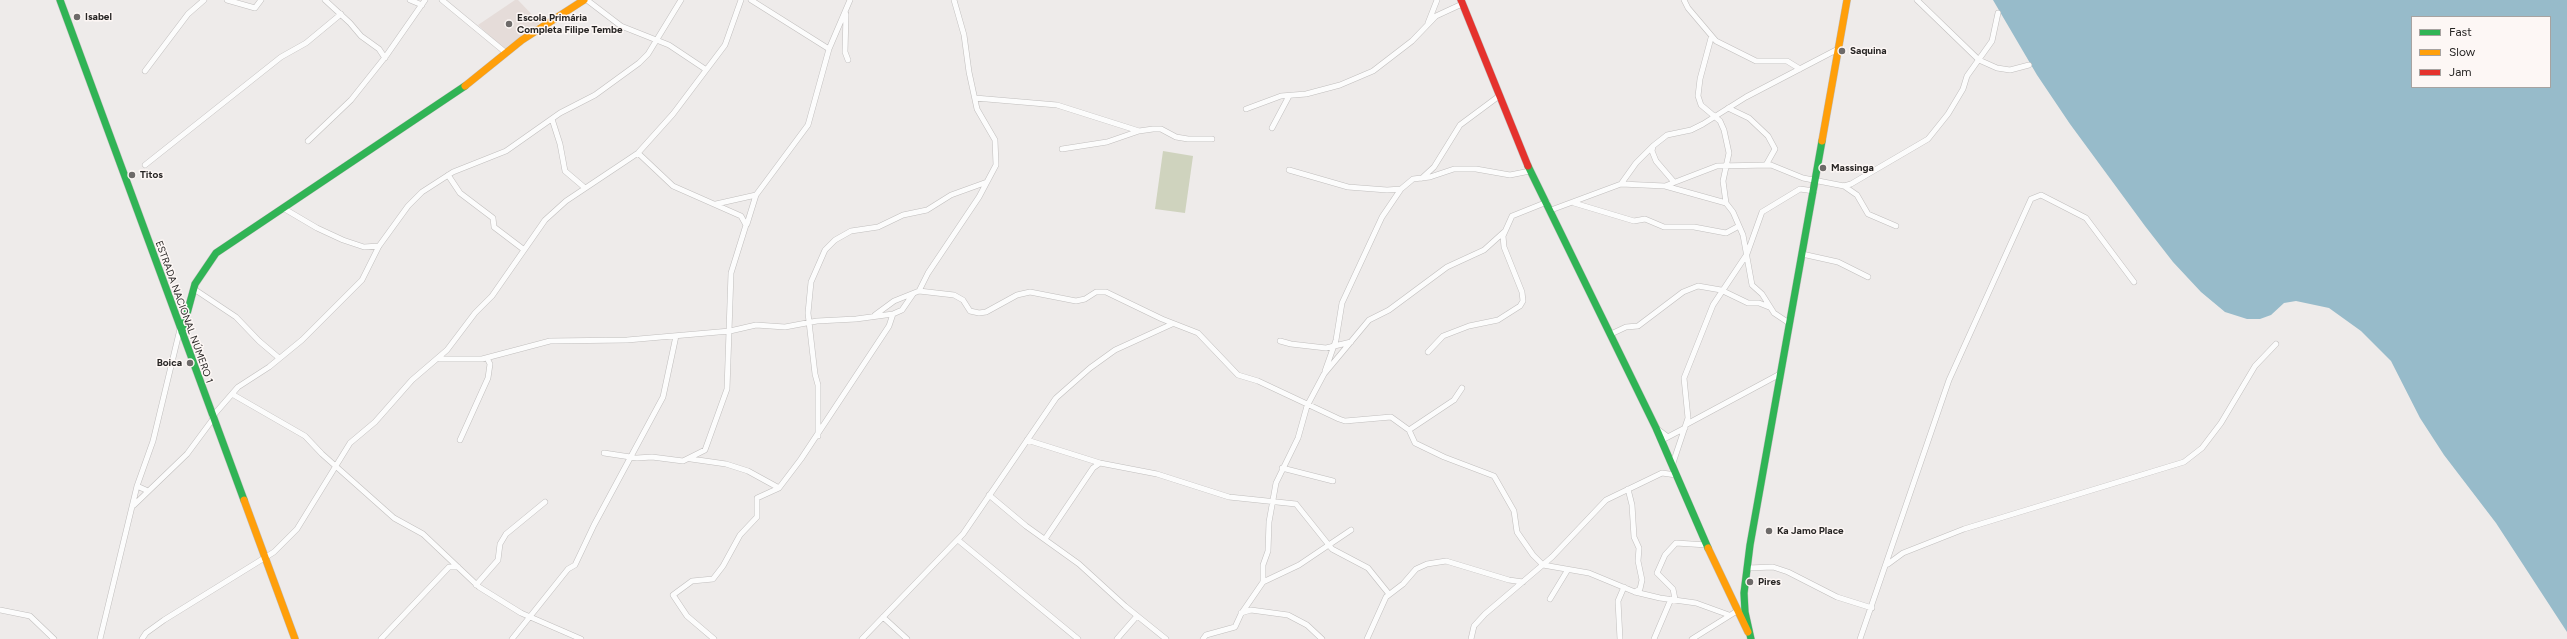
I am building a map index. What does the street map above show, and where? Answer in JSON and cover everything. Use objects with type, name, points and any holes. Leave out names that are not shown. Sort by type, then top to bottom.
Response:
[{"type":"main road","name":"ESTRADA NACIONAL NÚMERO 1","points":[[60,0],[295,639]]},
{"type":"main road","points":[[1749,636],[1744,593],[1780,374],[1816,180],[1847,0]]},
{"type":"main road","points":[[181,330],[194,289],[206,264],[216,253],[468,84],[505,52],[580,1]]},
{"type":"main road","points":[[1462,2],[1530,171],[1551,210],[1564,244],[1611,334],[1656,428],[1665,438],[1672,466],[1749,636]]},
{"type":"street","points":[[145,71],[188,14],[204,0]]},
{"type":"street","points":[[227,0],[255,8],[261,0]]},
{"type":"street","points":[[325,0],[341,14],[361,36],[379,49],[385,58]]},
{"type":"street","points":[[410,0],[422,5]]},
{"type":"street","points":[[308,140],[351,100],[385,58],[391,47],[425,0]]},
{"type":"street","points":[[442,0],[505,52]]},
{"type":"street","points":[[587,0],[621,26],[674,48],[705,69]]},
{"type":"street","points":[[134,505],[187,454],[213,418],[243,383],[280,358],[302,340],[362,280],[379,246],[415,198],[448,175],[497,156],[552,119],[595,95],[639,63],[657,41],[681,0]]},
{"type":"street","points":[[142,639],[164,620],[264,558],[282,545],[302,523],[350,443],[375,422],[415,377],[438,359],[492,296],[523,249],[554,212],[585,188],[638,153],[673,114],[729,38],[741,0]]},
{"type":"street","points":[[751,0],[829,49]]},
{"type":"street","points":[[604,453],[630,457],[683,461],[690,459],[707,447],[727,389],[731,272],[746,225],[756,195],[808,125],[829,49],[850,0]]},
{"type":"street","points":[[919,291],[928,273],[979,197],[996,165],[997,152],[994,140],[977,109],[964,35],[954,0]]},
{"type":"street","points":[[1427,26],[1437,0]]},
{"type":"street","points":[[1684,0],[1711,38],[1756,62],[1787,61],[1800,69]]},
{"type":"street","points":[[1917,0],[1979,60],[1998,68],[2010,70],[2029,65]]},
{"type":"street","points":[[1246,109],[1281,96],[1289,96],[1340,85],[1373,71],[1412,41],[1436,16],[1462,2]]},
{"type":"street","points":[[846,11],[844,45],[848,60]]},
{"type":"street","points":[[1844,186],[1928,139],[1948,114],[1961,92],[1967,76],[1992,41],[1998,13]]},
{"type":"street","points":[[145,165],[277,61],[306,44],[341,14]]},
{"type":"street","points":[[1711,38],[1700,79],[1698,96],[1701,105],[1723,125],[1729,154],[1728,167],[1723,181],[1726,203],[1733,212],[1739,226],[1747,254],[1752,285],[1762,294],[1769,307],[1778,317],[1790,323]]},
{"type":"street","points":[[379,49],[391,47]]},
{"type":"street","points":[[1621,184],[1636,163],[1653,146],[1668,135],[1691,130],[1728,108],[1838,49]]},
{"type":"street","points":[[1272,128],[1289,96]]},
{"type":"street","points":[[1422,178],[1434,167],[1460,125],[1499,96]]},
{"type":"street","points":[[975,98],[1057,105],[1139,131]]},
{"type":"street","points":[[1728,108],[1749,118],[1768,136],[1775,149],[1766,166]]},
{"type":"street","points":[[552,119],[560,144],[565,171],[585,188]]},
{"type":"street","points":[[1062,149],[1107,142],[1139,131],[1161,129],[1176,137],[1212,140]]},
{"type":"street","points":[[1653,146],[1652,151],[1656,161],[1674,182]]},
{"type":"street","points":[[638,153],[673,186],[742,216],[746,225]]},
{"type":"street","points":[[1665,186],[1712,166],[1779,167],[1803,178],[1844,186],[1857,195],[1868,214],[1896,226]]},
{"type":"street","points":[[1263,582],[1263,565],[1268,551],[1272,503],[1276,483],[1298,438],[1307,406],[1324,374],[1333,346],[1342,303],[1382,218],[1401,189],[1413,179],[1464,168],[1510,175],[1530,171]]},
{"type":"street","points":[[1289,170],[1348,187],[1387,190],[1401,189]]},
{"type":"street","points":[[448,175],[460,193],[493,218],[494,227],[523,249]]},
{"type":"street","points":[[818,436],[818,385],[808,323],[812,276],[825,250],[834,240],[851,231],[878,227],[903,216],[927,210],[951,195],[987,182]]},
{"type":"street","points":[[1551,210],[1574,203],[1621,184],[1665,186],[1726,203]]},
{"type":"street","points":[[1672,466],[1686,426],[1684,378],[1708,315],[1721,290],[1735,274],[1747,254],[1762,212],[1800,190],[1814,191]]},
{"type":"street","points":[[1860,639],[1872,608],[1949,380],[2031,199],[2041,194],[2086,218],[2134,282]]},
{"type":"street","points":[[714,204],[756,195]]},
{"type":"street","points":[[1428,352],[1443,336],[1469,326],[1498,320],[1510,314],[1523,301],[1522,292],[1502,242],[1504,232],[1512,216],[1547,202]]},
{"type":"street","points":[[1574,203],[1634,221],[1645,219],[1668,227],[1694,227],[1726,233],[1739,226]]},
{"type":"street","points":[[283,208],[317,228],[348,242],[364,247],[379,246]]},
{"type":"street","points":[[1324,374],[1369,320],[1389,310],[1447,267],[1484,250],[1504,232]]},
{"type":"street","points":[[1802,254],[1838,262],[1868,277]]},
{"type":"street","points":[[1611,334],[1626,327],[1638,326],[1688,289],[1698,286],[1721,290],[1741,301],[1759,303],[1769,307]]},
{"type":"street","points":[[194,289],[236,317],[259,342],[280,358]]},
{"type":"street","points":[[875,315],[894,302],[919,291],[954,295],[963,300],[970,312],[979,313],[986,312],[1017,295],[1030,292],[1076,301],[1085,299],[1096,292],[1106,292],[1172,324],[1198,333],[1238,375],[1258,381],[1307,406],[1346,421],[1391,418],[1409,430],[1415,443],[1444,457],[1494,476],[1514,511],[1517,532],[1533,555],[1543,566],[1567,571],[1589,573],[1635,592],[1660,598],[1696,603],[1730,615]]},
{"type":"street","points":[[438,359],[487,358],[550,341],[627,340],[730,331],[756,325],[785,327],[827,320],[856,319],[875,315],[893,314],[902,310],[913,294]]},
{"type":"street","points":[[714,639],[687,616],[673,595],[692,581],[713,579],[724,566],[740,535],[757,518],[757,498],[779,488],[818,436],[845,395],[858,369],[889,326],[893,314]]},
{"type":"street","points":[[862,639],[958,540],[1056,398],[1090,368],[1115,350],[1172,324]]},
{"type":"street","points":[[100,639],[134,505],[137,486],[154,441],[181,330]]},
{"type":"street","points":[[512,639],[568,569],[575,564],[630,457],[637,448],[663,397],[676,336]]},
{"type":"street","points":[[1280,341],[1314,347],[1333,346],[1351,342]]},
{"type":"street","points":[[1887,564],[1903,553],[1964,529],[2184,462],[2202,448],[2221,423],[2255,366],[2276,344]]},
{"type":"street","points":[[460,440],[488,378],[490,364],[487,358]]},
{"type":"street","points":[[1665,438],[1780,374]]},
{"type":"street","points":[[1409,430],[1454,400],[1462,388]]},
{"type":"street","points":[[232,394],[305,436],[394,518],[423,534],[476,585],[530,617],[581,639]]},
{"type":"street","points":[[1027,440],[1100,463],[1157,474],[1230,497],[1272,503],[1296,504],[1336,552],[1368,568],[1389,594]]},
{"type":"street","points":[[690,459],[726,464],[748,471],[779,488]]},
{"type":"street","points":[[1045,539],[1093,468],[1100,463]]},
{"type":"street","points":[[1282,468],[1333,481]]},
{"type":"street","points":[[1471,639],[1474,626],[1514,589],[1543,566],[1601,503],[1612,495],[1662,473],[1676,475]]},
{"type":"street","points":[[137,486],[148,491]]},
{"type":"street","points":[[1628,489],[1632,505],[1634,537],[1639,548],[1638,561],[1642,580],[1640,588],[1635,592]]},
{"type":"street","points":[[990,495],[1026,526],[1079,564],[1137,616],[1166,639]]},
{"type":"street","points":[[476,585],[498,560],[500,544],[506,534],[545,502]]},
{"type":"street","points":[[1203,639],[1206,634],[1235,627],[1241,614],[1263,582],[1299,565],[1331,546],[1351,530]]},
{"type":"street","points":[[958,540],[1078,639]]},
{"type":"street","points":[[1654,639],[1673,599],[1673,589],[1657,573],[1665,555],[1676,543],[1707,545]]},
{"type":"street","points":[[1552,557],[1554,568]]},
{"type":"street","points":[[1367,639],[1389,594],[1403,584],[1418,568],[1435,561],[1454,563],[1509,580],[1523,582]]},
{"type":"street","points":[[381,639],[449,566],[458,567]]},
{"type":"street","points":[[1748,568],[1773,567],[1781,569],[1837,597],[1872,608]]},
{"type":"street","points":[[1550,599],[1567,571]]},
{"type":"street","points":[[1509,580],[1514,589]]},
{"type":"street","points":[[1620,639],[1618,601],[1624,587]]},
{"type":"street","points":[[0,610],[30,616],[54,639]]},
{"type":"street","points":[[1241,614],[1251,610],[1288,614],[1307,625],[1322,639]]},
{"type":"street","points":[[1692,639],[1738,611]]},
{"type":"street","points":[[1117,639],[1137,616]]},
{"type":"street","points":[[883,617],[907,639]]},
{"type":"shaded area","name":"Escola Primária Completa Filipe Tembe","points":[[515,0],[518,0],[540,23],[504,49],[478,25]]},
{"type":"green space","points":[[1163,151],[1193,156],[1185,213],[1155,209]]},
{"type":"water","points":[[1993,0],[2567,0],[2567,632],[2496,523],[2444,455],[2420,418],[2391,361],[2361,331],[2329,308],[2296,301],[2284,303],[2271,315],[2260,319],[2247,319],[2225,312],[2201,292],[2173,262],[2070,124],[2037,75]]},
{"type":"traffic: fast","points":[[60,0],[244,500]]},
{"type":"traffic: fast","points":[[182,332],[195,284],[216,253],[465,86]]},
{"type":"traffic: fast","points":[[1751,639],[1745,612],[1744,593],[1750,545],[1822,141]]},
{"type":"traffic: fast","points":[[1528,166],[1656,428],[1708,548]]},
{"type":"traffic: slow","points":[[465,86],[522,40],[584,0]]},
{"type":"traffic: slow","points":[[1822,141],[1847,0]]},
{"type":"traffic: slow","points":[[244,500],[295,639]]},
{"type":"traffic: slow","points":[[1708,548],[1748,632]]},
{"type":"traffic: jam","points":[[1461,0],[1528,166]]},
{"type":"place","name":"Isabel","points":[[77,17]]},
{"type":"place","name":"Escola Primária Completa Filipe Tembe","points":[[509,24]]},
{"type":"place","name":"Saquina","points":[[1842,51]]},
{"type":"place","name":"Massinga","points":[[1823,168]]},
{"type":"place","name":"Titos","points":[[132,175]]},
{"type":"place","name":"Boica","points":[[190,363]]},
{"type":"place","name":"Ka Jamo Place","points":[[1769,531]]},
{"type":"place","name":"Pires","points":[[1750,582]]}]
